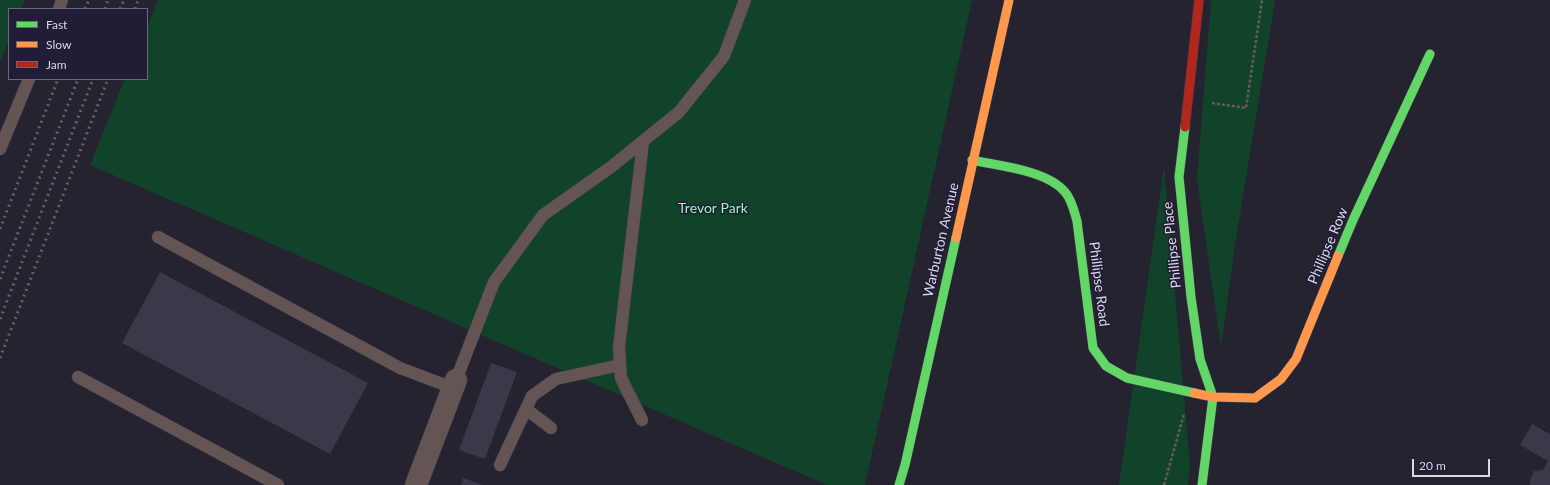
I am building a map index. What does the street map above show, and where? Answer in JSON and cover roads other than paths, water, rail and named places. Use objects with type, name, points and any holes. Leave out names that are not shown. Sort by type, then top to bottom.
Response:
[{"type":"street","name":"Warburton Avenue","points":[[899,485],[905,465],[1009,0]]},
{"type":"street","name":"Phillipse Place","points":[[1199,0],[1179,177],[1200,359],[1213,397],[1202,485]]},
{"type":"street","name":"Phillipse Row","points":[[1213,397],[1256,398],[1281,379],[1296,359],[1353,220],[1430,54]]},
{"type":"street","name":"Phillipse Road","points":[[972,160],[1038,175],[1061,187],[1071,201],[1077,221],[1093,348],[1106,366],[1127,378],[1213,397]]},
{"type":"street","points":[[416,485],[454,384]]},
{"type":"lane","points":[[158,237],[400,368],[454,384],[494,282],[543,215],[611,167],[680,112],[724,56],[745,0]]},
{"type":"lane","points":[[0,149],[29,80]]},
{"type":"lane","points":[[642,420],[621,378],[619,347],[643,142]]},
{"type":"lane","points":[[500,465],[532,396],[556,379],[620,365]]},
{"type":"lane","points":[[78,377],[278,485]]},
{"type":"lane","points":[[526,409],[551,428]]},
{"type":"railway","points":[[85,8],[89,0]]},
{"type":"railway","points":[[105,8],[108,0]]},
{"type":"railway","points":[[120,8],[124,0]]},
{"type":"railway","points":[[135,8],[138,0]]},
{"type":"railway","points":[[0,229],[58,80]]},
{"type":"railway","points":[[0,279],[78,80]]},
{"type":"railway","points":[[0,319],[93,80]]},
{"type":"railway","points":[[0,358],[108,80]]},
{"type":"park label","name":"Trevor Park","points":[[713,208]]}]
